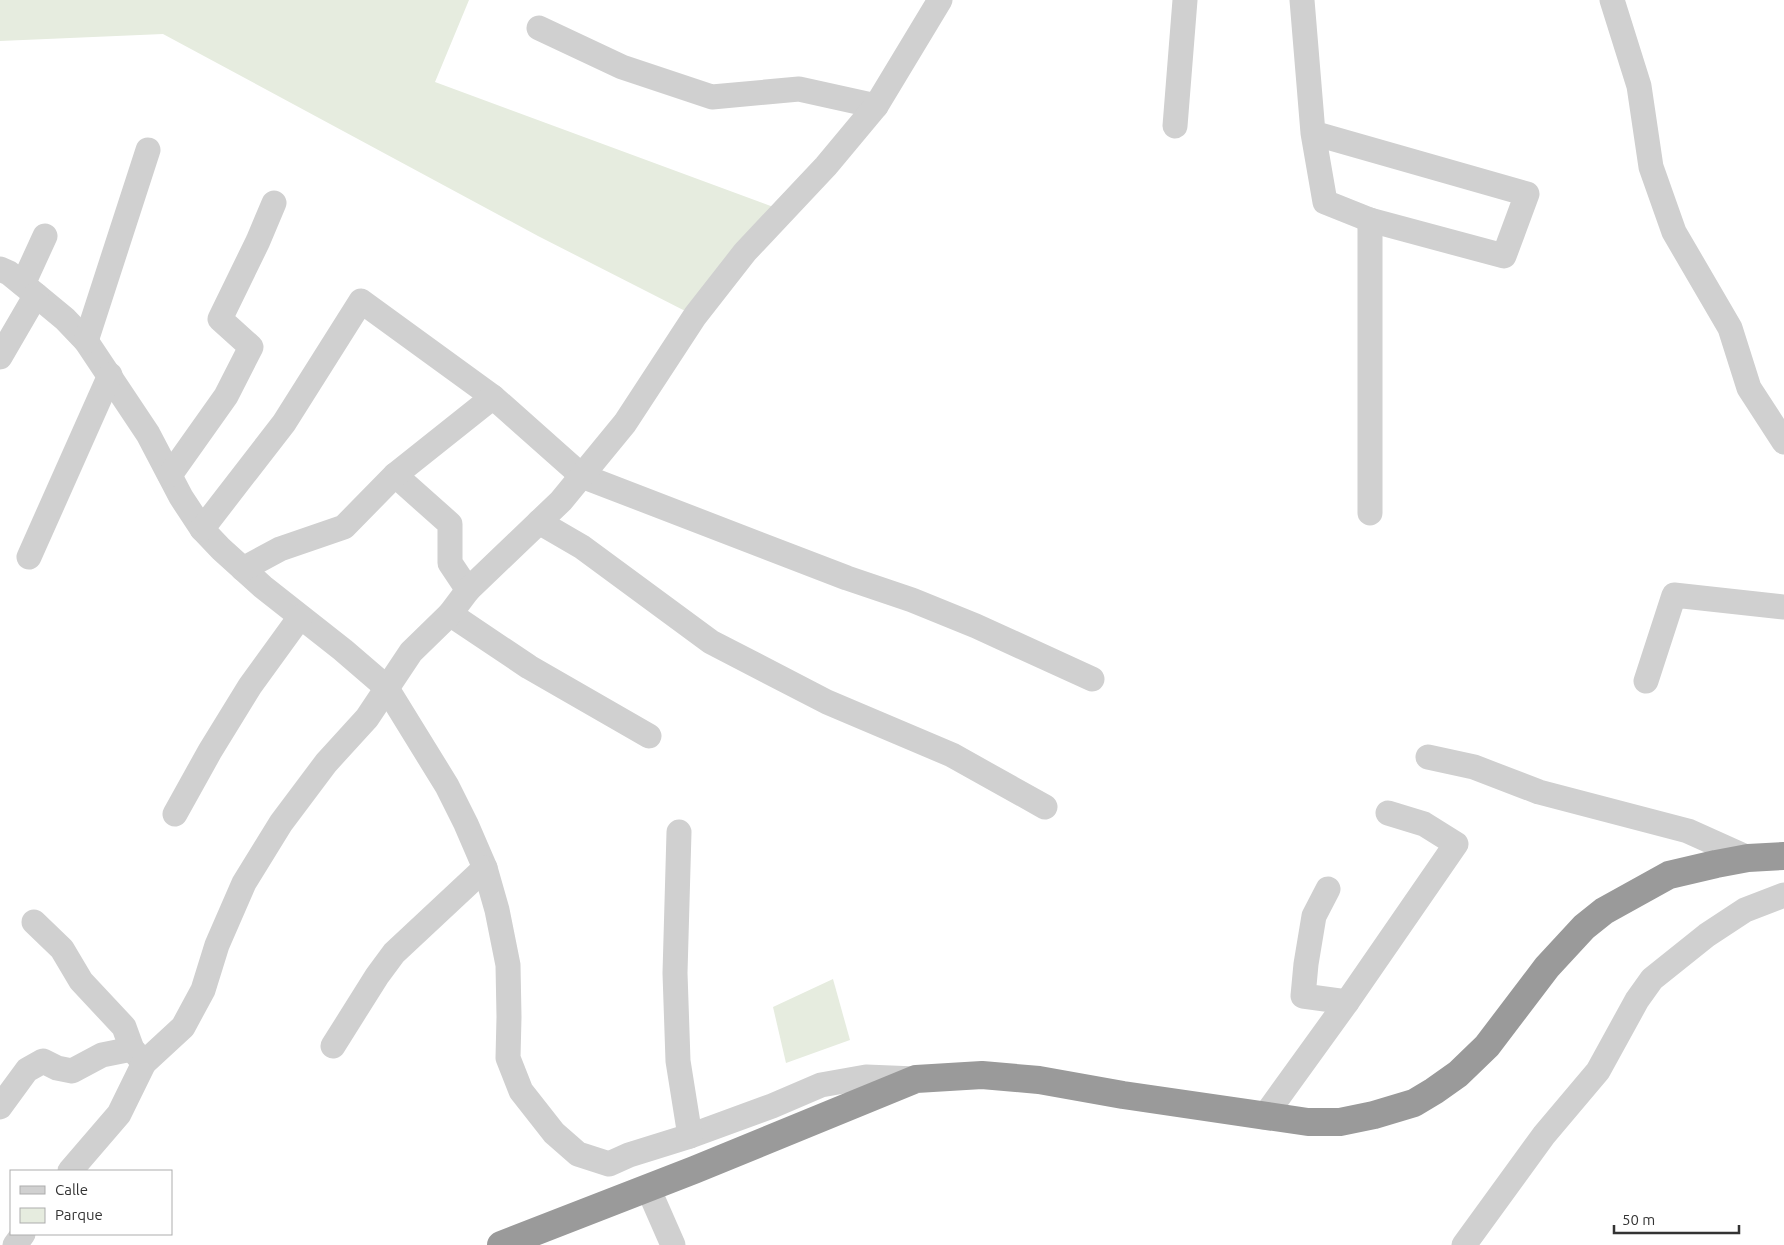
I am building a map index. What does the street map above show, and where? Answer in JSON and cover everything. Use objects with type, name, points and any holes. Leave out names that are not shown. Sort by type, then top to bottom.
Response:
[{"type":"highway","points":[[502,1245],[916,1079],[982,1075],[1039,1080],[1123,1095],[1308,1122],[1340,1122],[1374,1115],[1414,1103],[1458,1074],[1487,1046],[1547,967],[1584,927],[1604,911],[1668,875],[1748,858],[1784,856]]},
{"type":"street","points":[[0,1107],[27,1070],[42,1060],[57,1068],[72,1072],[102,1055],[138,1056],[183,1027],[203,990],[217,945],[244,883],[280,823],[326,762],[367,718],[411,652],[450,614],[468,590],[560,501],[625,423],[690,323],[745,252],[826,166],[876,106],[940,0]]},
{"type":"street","points":[[1175,126],[1185,0]]},
{"type":"street","points":[[1302,0],[1312,133],[1325,202],[1370,220],[1504,256],[1527,194],[1312,133]]},
{"type":"street","points":[[1612,0],[1639,86],[1651,168],[1674,232],[1730,328],[1749,388],[1784,442]]},
{"type":"street","points":[[539,28],[622,67],[712,97],[799,89],[876,106]]},
{"type":"street","points":[[86,341],[148,150]]},
{"type":"street","points":[[170,475],[226,396],[251,347],[220,319],[258,241],[274,203]]},
{"type":"street","points":[[1370,220],[1370,512]]},
{"type":"street","points":[[0,357],[30,290],[45,236]]},
{"type":"street","points":[[0,269],[9,273],[30,290],[86,341],[148,434],[202,529],[243,569],[386,687],[447,786],[485,868],[497,910],[508,965],[508,1058],[521,1091],[554,1133],[578,1154],[609,1164],[655,1146],[690,1136],[772,1106],[821,1085],[866,1077],[916,1079]]},
{"type":"street","points":[[202,529],[284,423],[361,301],[493,397],[582,476],[847,578],[912,600],[976,626],[1092,680]]},
{"type":"street","points":[[29,557],[110,375]]},
{"type":"street","points":[[243,569],[280,549],[344,528],[395,475],[493,397]]},
{"type":"street","points":[[395,475],[450,524],[450,563],[468,590]]},
{"type":"street","points":[[539,522],[582,547],[711,642],[827,702],[952,755],[1045,807]]},
{"type":"street","points":[[1646,681],[1674,595],[1784,607]]},
{"type":"street","points":[[450,614],[528,667],[649,736]]},
{"type":"street","points":[[175,814],[210,751],[250,686],[300,617]]},
{"type":"street","points":[[1428,756],[1474,767],[1539,792],[1688,831],[1748,858]]},
{"type":"street","points":[[1264,1117],[1347,1002],[1456,844],[1424,824],[1388,812]]},
{"type":"street","points":[[680,832],[675,973],[678,1061],[690,1136]]},
{"type":"street","points":[[333,1046],[377,976],[394,953],[485,868]]},
{"type":"street","points":[[1328,889],[1314,916],[1302,996],[1347,1002]]},
{"type":"street","points":[[1464,1245],[1544,1135],[1598,1071],[1652,979],[1707,935],[1745,910],[1784,895]]},
{"type":"street","points":[[34,922],[62,950],[81,981],[124,1027],[138,1056],[119,1114],[71,1170]]},
{"type":"street","points":[[648,1188],[673,1245]]},
{"type":"green space","points":[[0,0],[469,0],[435,82],[784,211],[695,316],[538,236],[163,34],[0,41]]},
{"type":"green space","points":[[833,979],[850,1040],[786,1063],[773,1007]]}]
